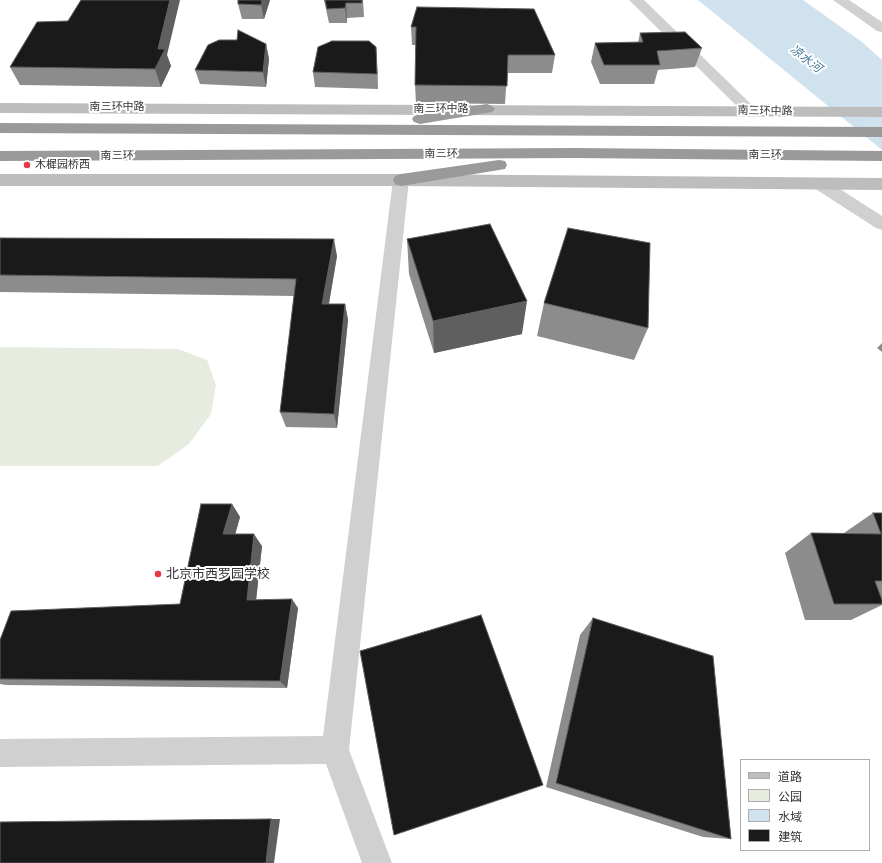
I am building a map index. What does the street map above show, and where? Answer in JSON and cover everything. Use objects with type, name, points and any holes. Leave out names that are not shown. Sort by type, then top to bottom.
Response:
[{"type":"highway","points":[[325,129],[368,123],[418,119],[487,109]]},
{"type":"highway","name":"南三环","points":[[0,128],[882,132]]},
{"type":"highway","points":[[401,180],[575,153]]},
{"type":"highway","name":"南三环","points":[[0,156],[575,153],[882,156]]},
{"type":"street","points":[[636,0],[749,110]]},
{"type":"street","points":[[840,0],[882,28]]},
{"type":"street","name":"南三环中路","points":[[0,108],[749,110],[794,112],[882,112]]},
{"type":"street","points":[[0,180],[401,180],[882,184]]},
{"type":"street","points":[[377,863],[335,750],[401,180]]},
{"type":"street","points":[[820,184],[882,224]]},
{"type":"street","points":[[0,753],[335,750]]},
{"type":"green space","points":[[0,347],[178,349],[207,360],[216,385],[211,414],[189,444],[158,466],[0,466]]},
{"type":"water","name":"凉水河","points":[[698,0],[803,0],[862,42],[882,60],[882,150]]},
{"type":"building","points":[[81,0],[170,0],[158,49],[165,49],[155,69],[10,67],[37,22],[68,21]]},
{"type":"building","points":[[238,0],[262,0],[261,5],[238,4]]},
{"type":"building","points":[[325,0],[362,0],[362,3],[346,3],[345,8],[327,9]]},
{"type":"building","points":[[417,7],[534,9],[555,55],[508,55],[507,86],[415,85],[416,27],[411,27]]},
{"type":"building","points":[[238,30],[266,44],[263,72],[195,70],[208,45],[219,40],[237,40]]},
{"type":"building","points":[[685,32],[702,48],[657,51],[660,65],[604,65],[595,43],[643,42],[640,33]]},
{"type":"building","points":[[332,41],[369,41],[376,47],[377,74],[313,72],[318,47]]},
{"type":"building","points":[[490,224],[527,301],[433,321],[407,239]]},
{"type":"building","points":[[568,228],[650,243],[648,328],[544,303]]},
{"type":"building","points":[[0,238],[334,239],[322,304],[345,304],[334,414],[280,412],[296,279],[0,275]]},
{"type":"building","points":[[201,504],[232,504],[223,534],[254,534],[247,600],[292,599],[280,681],[0,679],[0,640],[11,611],[180,604]]},
{"type":"building","points":[[873,513],[882,513],[882,581],[875,581],[882,604],[834,604],[811,533],[881,534]]},
{"type":"building","points":[[481,615],[543,785],[394,835],[360,651]]},
{"type":"building","points":[[593,618],[713,656],[731,839],[556,783]]},
{"type":"building","points":[[271,819],[266,863],[0,863],[0,822]]},
{"type":"place","name":"木樨园桥西","points":[[27,165]]},
{"type":"place","name":"北京市西罗园学校","points":[[158,574]]}]
